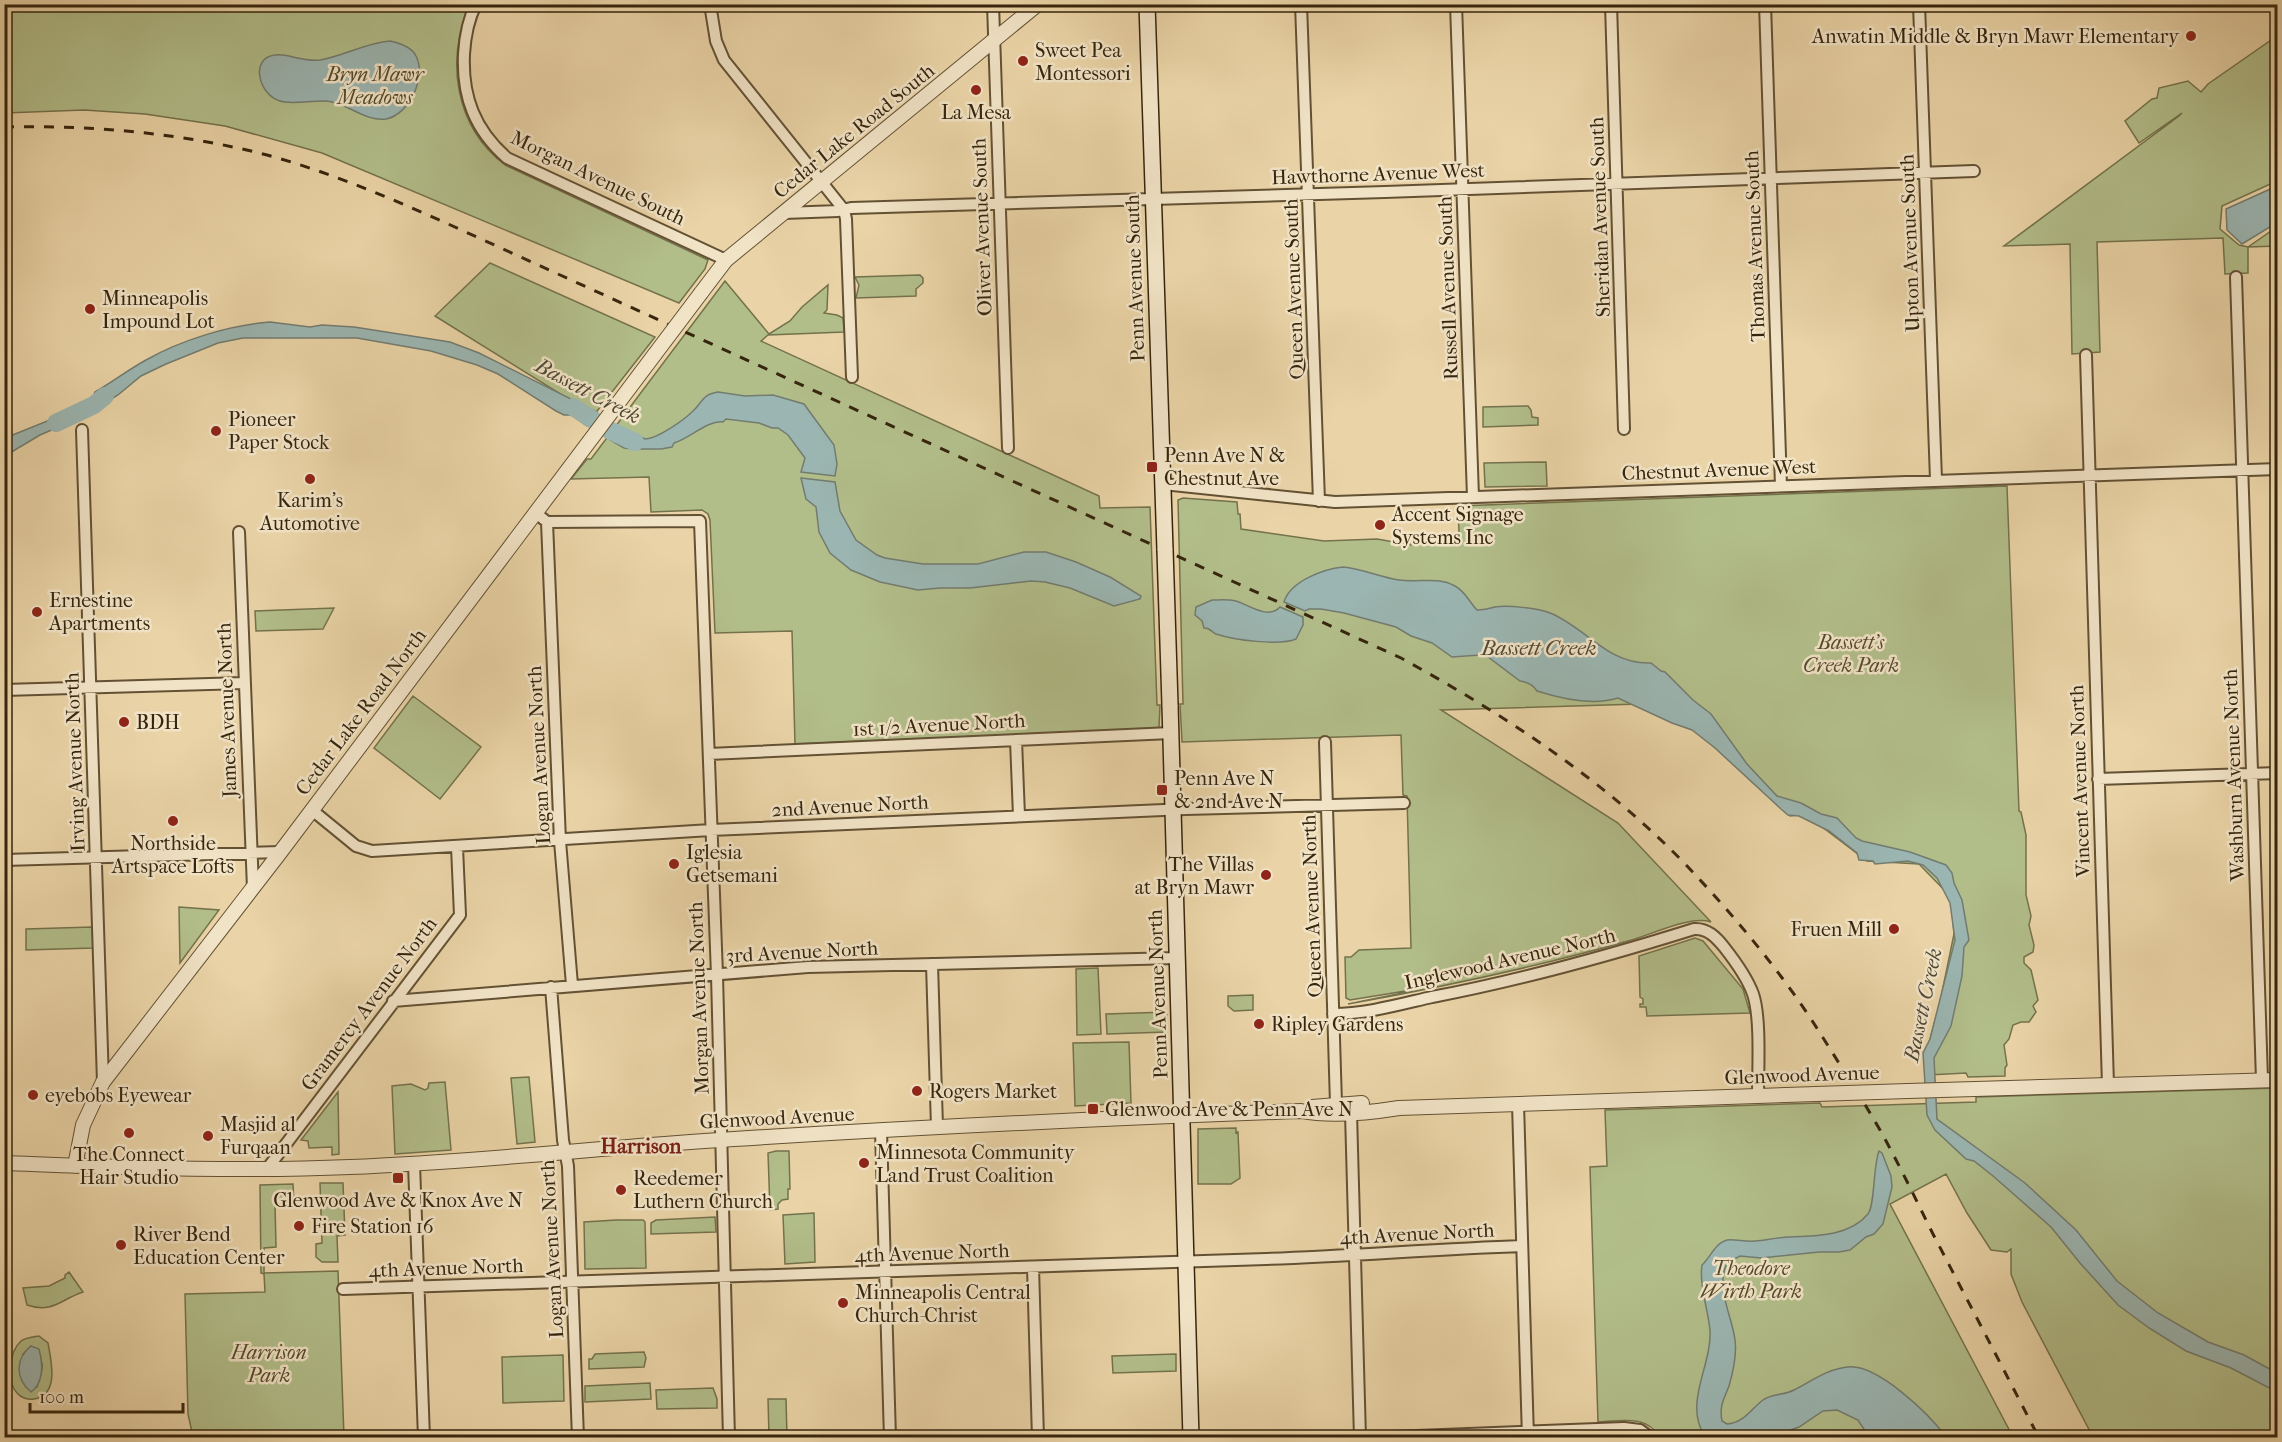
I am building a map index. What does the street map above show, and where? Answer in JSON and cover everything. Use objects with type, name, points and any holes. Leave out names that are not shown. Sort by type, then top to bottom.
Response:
[{"type":"main road","name":"Penn Avenue South","points":[[1147,4],[1165,550]]},
{"type":"main road","name":"Penn Avenue North","points":[[1165,550],[1191,1437]]},
{"type":"street","name":"Morgan Avenue South","points":[[476,4],[468,25],[464,49],[464,85],[471,111],[480,129],[492,145],[507,158],[726,260]]},
{"type":"street","points":[[710,4],[716,41],[724,60],[844,210],[852,377]]},
{"type":"street","name":"Oliver Avenue South","points":[[993,4],[1008,448]]},
{"type":"street","name":"Cedar Lake Road South","points":[[701,293],[726,260],[1038,4]]},
{"type":"street","name":"Queen Avenue South","points":[[1301,4],[1319,501]]},
{"type":"street","name":"Russell Avenue South","points":[[1456,4],[1473,498]]},
{"type":"street","name":"Sheridan Avenue South","points":[[1611,4],[1624,429]]},
{"type":"street","name":"Thomas Avenue South","points":[[1765,4],[1781,486]]},
{"type":"street","name":"Upton Avenue South","points":[[1919,4],[1936,480]]},
{"type":"street","name":"Hawthorne Avenue West","points":[[784,213],[1000,203],[1974,171]]},
{"type":"street","name":"Washburn Avenue North","points":[[2236,277],[2262,1080]]},
{"type":"street","name":"Cedar Lake Road North","points":[[75,1166],[83,1125],[103,1082],[541,518],[577,458],[701,293]]},
{"type":"street","name":"Vincent Avenue North","points":[[2086,355],[2108,1085]]},
{"type":"street","name":"Irving Avenue North","points":[[82,435],[103,1082]]},
{"type":"street","name":"Chestnut Avenue West","points":[[1164,491],[1335,502],[2277,469]]},
{"type":"street","name":"Morgan Avenue North","points":[[541,518],[700,521],[717,975],[729,1437]]},
{"type":"street","name":"Logan Avenue North","points":[[541,518],[560,841],[572,985]]},
{"type":"street","name":"James Avenue North","points":[[239,532],[253,888]]},
{"type":"street","points":[[4,690],[244,683]]},
{"type":"street","name":"1st 1/2 Avenue North","points":[[709,754],[1171,734]]},
{"type":"street","points":[[1016,740],[1019,816]]},
{"type":"street","name":"Queen Avenue North","points":[[1325,742],[1336,1104]]},
{"type":"street","points":[[2098,779],[2277,772]]},
{"type":"street","name":"2nd Avenue North","points":[[312,810],[356,846],[372,851],[711,830],[1019,816],[1404,803]]},
{"type":"street","name":"Gramercy Avenue North","points":[[267,1169],[460,915],[457,847]]},
{"type":"street","points":[[4,860],[280,852]]},
{"type":"street","name":"Inglewood Avenue North","points":[[1333,1014],[1501,984],[1634,948],[1694,928],[1707,931],[1716,938],[1743,973],[1753,995],[1756,1014],[1758,1096]]},
{"type":"street","name":"3rd Avenue North","points":[[393,1001],[808,967],[1178,958]]},
{"type":"street","points":[[932,964],[937,1127]]},
{"type":"street","name":"Logan Avenue North","points":[[551,987],[562,1129],[568,1166],[578,1437]]},
{"type":"street","name":"Glenwood Avenue","points":[[4,1163],[194,1170],[414,1164],[721,1140],[1182,1115],[1301,1111],[1318,1114],[1351,1113],[1399,1108],[2277,1080]]},
{"type":"street","name":"Glenwood Avenue","points":[[1301,1111],[1316,1106],[1363,1103],[1399,1108]]},
{"type":"street","points":[[1518,1104],[1528,1435]]},
{"type":"street","points":[[1351,1113],[1360,1437]]},
{"type":"street","points":[[881,1131],[890,1437]]},
{"type":"street","points":[[414,1164],[424,1437]]},
{"type":"street","name":"4th Avenue North","points":[[343,1289],[1187,1262],[1522,1246]]},
{"type":"street","points":[[1032,1267],[1038,1437]]},
{"type":"street","points":[[1365,1437],[1528,1435],[1624,1428],[1640,1430],[1651,1437]]},
{"type":"green space","name":"Bryn Mawr Meadows","points":[[4,5],[470,5],[462,26],[458,48],[459,91],[465,112],[475,132],[488,149],[505,165],[708,260],[705,269],[679,303],[322,153],[225,126],[145,114],[84,110],[5,113]]},
{"type":"green space","points":[[2277,36],[2277,181],[2222,206],[2220,229],[2239,245],[2248,247],[2248,273],[2225,274],[2223,238],[2097,242],[2100,352],[2072,354],[2070,244],[2004,246],[2182,113],[2139,143],[2125,121],[2152,99],[2157,98],[2159,88],[2188,81],[2201,92],[2208,84]]},
{"type":"green space","points":[[2277,227],[2277,246],[2248,247]]},
{"type":"green space","points":[[490,263],[655,337],[594,415],[435,316]]},
{"type":"green space","points":[[920,275],[923,283],[916,289],[916,296],[856,298],[859,285],[855,277]]},
{"type":"green space","points":[[725,281],[769,334],[790,321],[802,307],[828,285],[827,310],[824,313],[843,318],[844,332],[768,335],[761,341],[1099,496],[1100,508],[1150,507],[1157,705],[1160,705],[1159,727],[1155,729],[795,744],[792,631],[715,633],[708,514],[702,510],[651,512],[649,477],[571,479],[587,459],[591,459]]},
{"type":"green space","points":[[1528,406],[1532,417],[1538,418],[1538,425],[1483,427],[1483,407]]},
{"type":"green space","points":[[1546,462],[1547,486],[1485,487],[1484,463]]},
{"type":"green space","name":"Bassett's Creek Park","points":[[2007,486],[2019,811],[2026,835],[2026,895],[2034,945],[2033,952],[2024,957],[2024,963],[2031,970],[2038,1000],[2033,1006],[2036,1012],[2029,1022],[2013,1025],[2009,1039],[2004,1045],[2007,1065],[2005,1076],[1968,1077],[1966,1073],[1928,1075],[1926,1054],[1940,1002],[1954,934],[1951,897],[1919,864],[1867,861],[1805,814],[1790,816],[1686,721],[1640,704],[1441,710],[1618,823],[1711,922],[1682,923],[1628,941],[1524,968],[1454,983],[1348,1004],[1412,991],[1350,1000],[1346,998],[1345,957],[1351,957],[1359,950],[1411,948],[1407,796],[1403,795],[1401,735],[1182,742],[1178,500],[1183,498],[1237,502],[1241,529],[1324,541],[1377,539],[1411,545],[1412,539],[1422,538],[1449,545],[1455,534],[1459,532],[1458,506]]},
{"type":"green space","points":[[334,608],[323,629],[256,631],[255,611]]},
{"type":"green space","points":[[413,696],[481,747],[440,799],[374,748]]},
{"type":"green space","points":[[179,907],[219,910],[180,963]]},
{"type":"green space","points":[[92,927],[93,948],[26,950],[26,929]]},
{"type":"green space","points":[[1695,938],[1703,941],[1743,989],[1750,1013],[1647,1016],[1646,1007],[1640,1007],[1643,999],[1640,997],[1639,956]]},
{"type":"green space","points":[[1098,968],[1101,1034],[1077,1035],[1076,969]]},
{"type":"green space","points":[[1253,995],[1253,1010],[1234,1011],[1228,1006],[1228,996]]},
{"type":"green space","points":[[1167,1012],[1167,1032],[1107,1034],[1106,1014]]},
{"type":"green space","points":[[1129,1042],[1131,1103],[1075,1106],[1073,1043]]},
{"type":"green space","points":[[529,1077],[535,1142],[517,1144],[511,1078]]},
{"type":"green space","points":[[445,1082],[451,1150],[395,1154],[392,1086],[411,1084],[425,1090],[429,1083]]},
{"type":"green space","name":"Theodore Wirth Park","points":[[2277,1088],[2277,1437],[2093,1437],[2022,1302],[2011,1274],[2011,1249],[2007,1252],[1991,1250],[1967,1213],[1946,1174],[1890,1204],[2013,1437],[1659,1438],[1654,1430],[1641,1422],[1624,1420],[1598,1422],[1590,1167],[1607,1166],[1605,1110],[1820,1103],[1822,1107],[1976,1102],[1976,1097]]},
{"type":"green space","points":[[338,1092],[339,1154],[332,1155],[332,1147],[309,1148],[308,1141],[301,1140]]},
{"type":"green space","points":[[1236,1128],[1240,1178],[1231,1184],[1198,1184],[1198,1129]]},
{"type":"green space","points":[[789,1151],[790,1189],[788,1189],[788,1199],[778,1204],[778,1209],[770,1210],[768,1153]]},
{"type":"green space","points":[[320,1183],[343,1183],[345,1235],[337,1236],[338,1262],[322,1262],[316,1257],[316,1244],[322,1243]]},
{"type":"green space","name":"Harrison Park","points":[[293,1184],[294,1204],[275,1205],[276,1247],[264,1248],[264,1273],[338,1271],[344,1437],[193,1437],[188,1414],[185,1294],[265,1292],[264,1274],[261,1273],[260,1185]]},
{"type":"green space","points":[[814,1213],[815,1262],[785,1264],[783,1215]]},
{"type":"green space","points":[[715,1217],[716,1232],[651,1234],[651,1223],[656,1220]]},
{"type":"green space","points":[[643,1220],[645,1222],[646,1268],[585,1269],[584,1222]]},
{"type":"green space","points":[[69,1272],[83,1292],[50,1307],[27,1305],[23,1288],[49,1286],[65,1278]]},
{"type":"green space","points":[[39,1336],[48,1343],[51,1358],[51,1384],[42,1396],[29,1399],[20,1396],[14,1388],[10,1367],[14,1352],[21,1341]],"holes":[[[31,1346],[39,1356],[42,1365],[37,1387],[26,1387],[22,1380],[23,1354]]]},
{"type":"green space","points":[[644,1352],[646,1358],[644,1367],[589,1369],[589,1359],[592,1359],[595,1354]]},
{"type":"green space","points":[[1176,1354],[1176,1371],[1113,1373],[1112,1356]]},
{"type":"green space","points":[[563,1355],[564,1401],[503,1403],[502,1357]]},
{"type":"green space","points":[[650,1383],[651,1399],[585,1402],[585,1386]]},
{"type":"green space","points":[[713,1388],[717,1408],[657,1409],[656,1390]]},
{"type":"green space","points":[[768,1399],[786,1399],[787,1437],[769,1437]]},
{"type":"water","points":[[390,41],[412,50],[419,65],[419,74],[414,94],[408,103],[394,116],[386,119],[371,118],[333,102],[290,103],[280,101],[267,92],[262,85],[260,69],[262,63],[275,55],[320,60],[372,44]]},
{"type":"water","points":[[2277,186],[2277,219],[2270,227],[2242,244],[2227,230],[2226,209]]},
{"type":"water","points":[[270,322],[310,327],[322,325],[354,327],[450,342],[479,353],[597,412],[587,426],[571,415],[564,415],[556,411],[498,374],[431,351],[357,338],[243,338],[218,343],[141,376],[118,395],[87,414],[87,402],[95,392],[160,353],[222,330]]},
{"type":"water","points":[[718,392],[745,396],[773,395],[804,404],[834,445],[837,464],[835,476],[801,472],[805,458],[788,435],[778,428],[759,423],[726,419],[723,422],[705,426],[674,443],[672,447],[661,449],[624,448],[607,438],[616,426],[645,439],[656,436],[683,419],[706,397]]},
{"type":"water","points":[[77,409],[77,419],[40,435],[5,456],[5,438]]},
{"type":"water","points":[[801,478],[835,482],[840,511],[856,540],[885,558],[923,564],[978,564],[1024,552],[1046,552],[1110,577],[1141,596],[1140,599],[1114,606],[1070,588],[1031,581],[970,588],[918,590],[880,582],[851,570],[830,553],[819,532],[816,507],[806,499]]},
{"type":"water","name":"Bassett Creek","points":[[1343,567],[1399,580],[1434,580],[1448,583],[1462,591],[1477,610],[1507,606],[1550,613],[1575,627],[1610,652],[1636,662],[1651,663],[1665,672],[1711,714],[1747,764],[1777,796],[1837,818],[1856,838],[1862,841],[1910,852],[1946,865],[1952,873],[1962,900],[1969,940],[1964,947],[1962,976],[1951,1026],[1934,1058],[1937,1119],[2025,1183],[2076,1230],[2117,1281],[2158,1313],[2208,1342],[2244,1355],[2277,1373],[2277,1392],[2231,1368],[2186,1351],[2118,1305],[2051,1227],[1993,1176],[1974,1161],[1966,1159],[1935,1130],[1927,1115],[1923,1053],[1930,1039],[1955,940],[1950,903],[1937,878],[1923,865],[1908,861],[1875,864],[1873,861],[1859,860],[1857,853],[1829,831],[1799,816],[1788,815],[1692,730],[1618,698],[1588,701],[1547,694],[1520,681],[1488,657],[1480,655],[1452,657],[1432,643],[1411,636],[1396,627],[1344,613],[1321,609],[1305,611],[1284,602],[1287,595],[1300,582],[1318,573]]},
{"type":"water","points":[[1212,600],[1236,601],[1264,612],[1275,611],[1280,607],[1303,617],[1303,625],[1296,639],[1279,642],[1245,640],[1216,634],[1204,628],[1202,621],[1195,615],[1196,607]]},
{"type":"water","points":[[1879,1151],[1882,1153],[1891,1176],[1892,1187],[1883,1224],[1874,1234],[1866,1237],[1850,1250],[1761,1258],[1740,1256],[1727,1263],[1723,1292],[1735,1340],[1735,1351],[1729,1386],[1722,1407],[1722,1421],[1727,1424],[1738,1421],[1766,1398],[1790,1392],[1826,1373],[1848,1367],[1860,1368],[1888,1382],[1916,1404],[1946,1437],[1869,1437],[1858,1420],[1837,1410],[1823,1411],[1799,1427],[1771,1437],[1705,1437],[1699,1424],[1697,1411],[1697,1398],[1707,1357],[1710,1330],[1703,1289],[1702,1265],[1716,1247],[1727,1240],[1752,1241],[1830,1234],[1860,1222],[1870,1209]]},
{"type":"water","points":[[31,1346],[39,1349],[42,1366],[38,1383],[31,1392],[22,1381],[19,1369],[22,1357]]},
{"type":"waterway","name":"Bassett Creek","points":[[56,423],[94,405],[105,396]]},
{"type":"waterway","name":"Bassett Creek","points":[[573,407],[609,430],[635,442]]},
{"type":"railway","points":[[4,127],[103,129],[202,141],[267,155],[358,186],[446,223],[1401,658],[1516,727],[1589,778],[1656,836],[1724,906],[1791,989],[1880,1130],[2039,1438]]},
{"type":"place","name":"Anwatin Middle & Bryn Mawr Elementary","points":[[2191,36]]},
{"type":"place","name":"Sweet Pea Montessori","points":[[1023,61]]},
{"type":"place","name":"La Mesa","points":[[976,90]]},
{"type":"place","name":"Minneapolis Impound Lot","points":[[90,309]]},
{"type":"place","name":"Pioneer Paper Stock","points":[[216,431]]},
{"type":"place","name":"Penn Ave N & Chestnut Ave","points":[[1152,467]]},
{"type":"place","name":"Karim's Automotive","points":[[310,479]]},
{"type":"place","name":"Accent Signage Systems Inc","points":[[1380,525]]},
{"type":"place","name":"Ernestine Apartments","points":[[37,612]]},
{"type":"place","name":"BDH","points":[[124,722]]},
{"type":"place","name":"Penn Ave N & 2nd Ave N","points":[[1162,790]]},
{"type":"place","name":"Northside Artspace Lofts","points":[[173,821]]},
{"type":"place","name":"Iglesia Getsemani","points":[[674,864]]},
{"type":"place","name":"The Villas at Bryn Mawr","points":[[1266,875]]},
{"type":"place","name":"Fruen Mill","points":[[1894,929]]},
{"type":"place","name":"Ripley Gardens","points":[[1259,1024]]},
{"type":"place","name":"Rogers Market","points":[[917,1091]]},
{"type":"place","name":"eyebobs Eyewear","points":[[33,1095]]},
{"type":"place","name":"Glenwood Ave & Penn Ave N","points":[[1093,1109]]},
{"type":"place","name":"The Connect Hair Studio","points":[[129,1133]]},
{"type":"place","name":"Masjid al Furqaan","points":[[208,1136]]},
{"type":"place","name":"Minnesota Community Land Trust Coalition","points":[[864,1163]]},
{"type":"place","name":"Glenwood Ave & Knox Ave N","points":[[398,1178]]},
{"type":"place","name":"Reedemer Luthern Church","points":[[621,1190]]},
{"type":"place","name":"Fire Station 16","points":[[299,1226]]},
{"type":"place","name":"River Bend Education Center","points":[[121,1245]]},
{"type":"place","name":"Minneapolis Central Church-Christ","points":[[843,1303]]},
{"type":"district","name":"Harrison","points":[[641,1146]]}]
